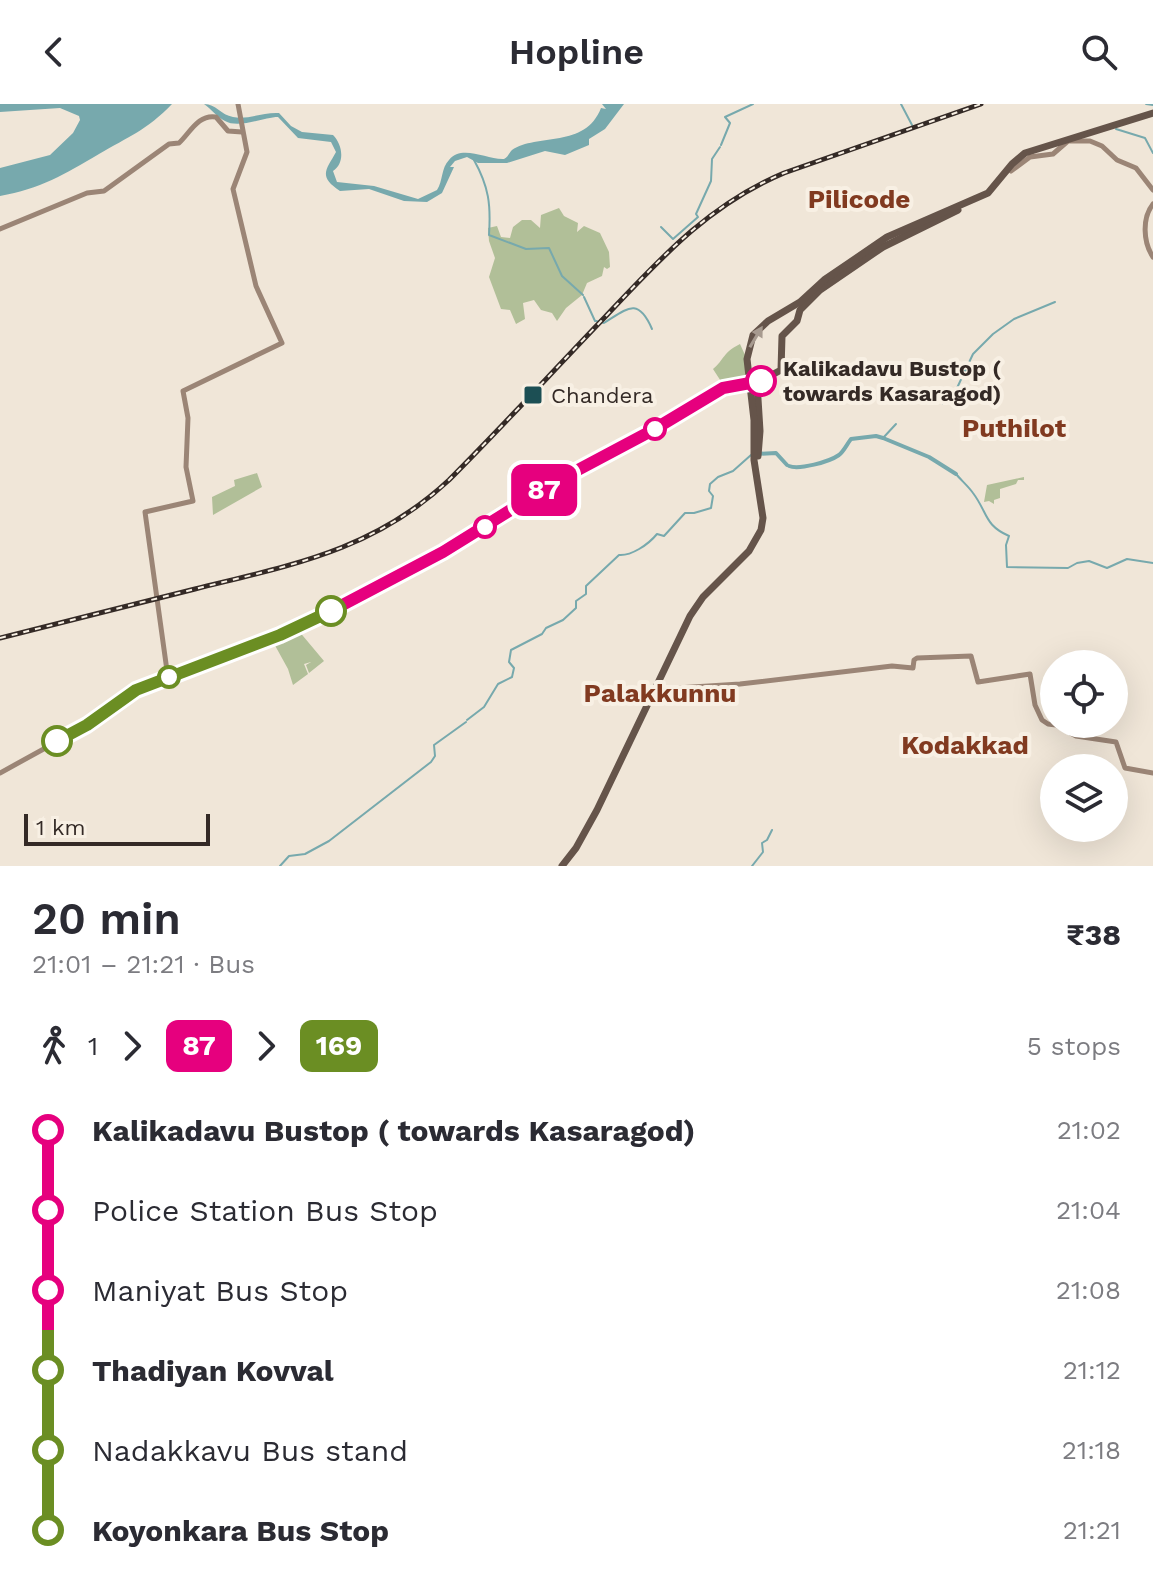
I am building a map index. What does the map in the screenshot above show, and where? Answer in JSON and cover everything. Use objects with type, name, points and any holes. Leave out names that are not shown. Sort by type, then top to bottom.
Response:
[{"type":"highway","points":[[563,866],[590,826],[696,611],[752,555],[765,533],[767,510],[758,462],[760,431],[748,350],[753,335],[760,327],[800,302],[824,280],[887,237],[988,193],[1012,164],[1030,152],[1153,113]]},
{"type":"highway","points":[[753,384],[781,370],[782,336],[797,321],[800,310],[820,290],[883,247],[982,199],[1030,152]]},
{"type":"main road","points":[[168,678],[145,512],[193,501],[186,467],[188,418],[183,391],[282,343],[256,286],[233,189],[247,152],[239,107]]},
{"type":"main road","points":[[0,229],[87,193],[104,191],[166,146],[179,143],[191,126],[209,116],[216,117],[228,131],[242,132]]},
{"type":"main road","points":[[1011,171],[1030,157],[1053,154],[1068,141],[1090,141],[1102,146],[1117,160],[1136,168],[1153,190]]},
{"type":"main road","points":[[1153,204],[1145,220],[1147,245],[1153,257]]},
{"type":"main road","points":[[0,773],[80,729],[127,695],[280,635],[334,610],[443,552],[559,480],[723,388],[753,384]]},
{"type":"main road","points":[[658,688],[740,684],[892,666],[913,668],[913,661],[917,658],[970,656],[978,682],[1030,674],[1035,705],[1042,720],[1083,738],[1113,740],[1125,769],[1153,773]]},
{"type":"green space","points":[[559,208],[564,216],[578,223],[577,232],[584,226],[600,233],[609,252],[610,267],[604,267],[602,276],[587,283],[582,295],[566,308],[557,321],[552,313],[541,310],[534,300],[523,303],[525,319],[516,324],[510,310],[501,309],[489,277],[495,258],[488,228],[497,226],[501,237],[510,238],[513,227],[522,220],[531,220],[540,228],[541,215]]},
{"type":"green space","points":[[740,344],[745,355],[747,378],[740,383],[724,386],[713,369]]},
{"type":"green space","points":[[257,473],[262,487],[213,515],[212,497],[235,486],[234,480]]},
{"type":"green space","points":[[1024,477],[1016,484],[1000,489],[1000,498],[994,500],[994,504],[984,502],[987,485]]},
{"type":"green space","points":[[298,630],[324,661],[309,673],[306,665],[311,662],[304,664],[308,674],[293,685],[272,640]]},
{"type":"water","points":[[0,104],[172,104],[137,132],[63,174],[40,185],[0,196],[0,168],[50,155],[73,133],[80,120],[79,116],[60,108],[0,112]]},
{"type":"water","points":[[204,104],[233,117],[279,113],[302,132],[333,135],[341,154],[333,171],[337,182],[374,186],[418,199],[437,190],[445,167],[454,155],[468,153],[504,159],[522,145],[572,135],[584,129],[594,121],[601,108],[606,109],[602,104],[624,104],[605,129],[589,139],[589,145],[565,155],[545,151],[507,163],[478,163],[467,157],[455,161],[442,193],[427,202],[404,201],[369,189],[340,191],[326,177],[327,168],[336,152],[331,142],[298,138],[278,117],[231,123]]},
{"type":"waterway","points":[[721,145],[730,123],[725,117],[753,104]]},
{"type":"waterway","points":[[901,104],[912,125]]},
{"type":"waterway","points":[[1146,104],[1153,105]]},
{"type":"waterway","points":[[1116,129],[1145,138],[1153,153]]},
{"type":"waterway","points":[[661,227],[673,239],[698,217],[696,214],[711,181],[712,159],[720,147]]},
{"type":"waterway","points":[[474,160],[488,196],[489,235],[526,249],[549,248],[562,276],[583,295]]},
{"type":"waterway","points":[[584,297],[597,321]]},
{"type":"waterway","points":[[943,404],[957,388],[973,354],[993,334],[1014,319],[1055,302]]},
{"type":"waterway","points":[[601,322],[632,308],[642,312],[652,329]]},
{"type":"waterway","points":[[883,438],[896,424]]},
{"type":"waterway","points":[[789,466],[807,466],[834,458],[851,439],[876,436],[929,457],[956,474]]},
{"type":"waterway","points":[[756,454],[776,453],[787,465]]},
{"type":"waterway","points":[[467,720],[484,707],[498,684],[512,677],[514,668],[509,662],[511,650],[563,620],[576,608],[576,601],[586,594],[586,586],[619,555],[639,549],[657,534],[664,536],[685,513],[711,508],[713,496],[709,491],[710,484],[733,471],[751,455]]},
{"type":"waterway","points":[[956,474],[973,493],[991,523],[1009,536],[1006,545],[1007,567],[1068,568],[1089,561],[1107,568],[1127,559],[1153,563]]},
{"type":"waterway","points":[[280,866],[289,856],[305,854],[329,841],[431,762],[435,756],[434,745],[466,722]]},
{"type":"waterway","points":[[752,866],[763,852],[762,843],[772,830]]},
{"type":"railway","points":[[0,638],[298,563],[391,524],[449,480],[645,275],[708,217],[784,173],[981,104]]},
{"type":"bus line","name":"87","points":[[331,611],[443,552],[559,480],[723,388],[761,381]]},
{"type":"bus line","name":"169","points":[[57,741],[87,725],[136,690],[280,635],[331,611]]},
{"type":"place","name":"Kalikadavu Bustop ( towards Kasaragod)","points":[[761,381]]},
{"type":"place","name":"Chandera","points":[[533,395]]},
{"type":"district","name":"Pilicode","points":[[859,199]]},
{"type":"district","name":"Puthilot","points":[[1014,428]]},
{"type":"district","name":"Palakkunnu","points":[[660,693]]},
{"type":"district","name":"Kodakkad","points":[[965,745]]}]
